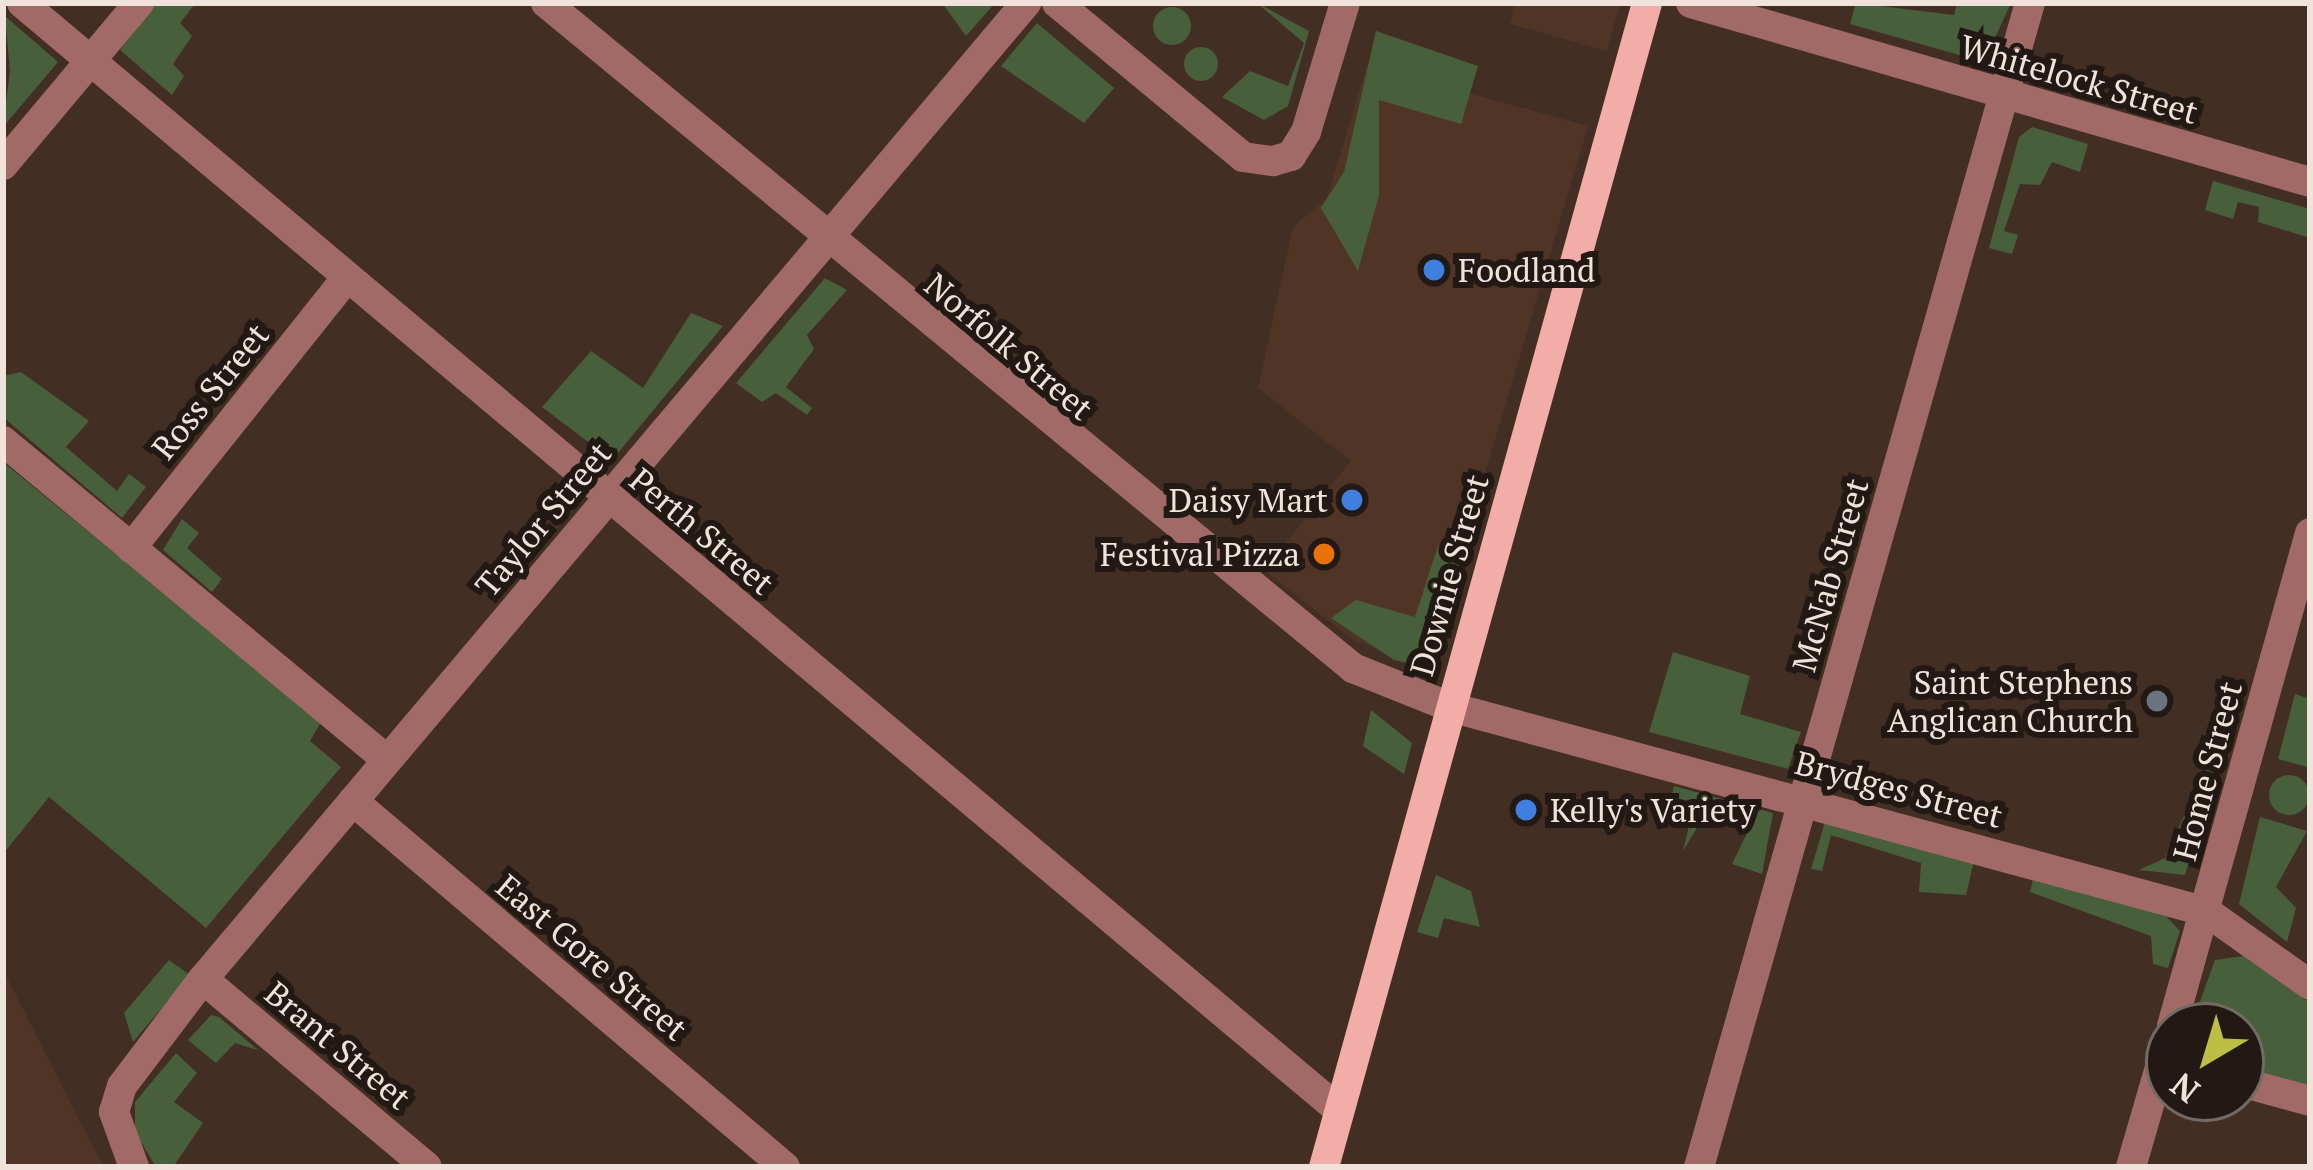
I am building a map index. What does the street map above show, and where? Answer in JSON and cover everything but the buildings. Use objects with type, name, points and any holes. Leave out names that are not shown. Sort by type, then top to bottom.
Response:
[{"type":"main road","name":"Downie Street","points":[[1324,1167],[1647,3]]},
{"type":"street","name":"Perth Street","points":[[22,3],[345,280],[1340,1110]]},
{"type":"street","points":[[3,165],[139,3]]},
{"type":"street","name":"Norfolk Street","points":[[546,3],[1297,632],[1450,706]]},
{"type":"street","name":"Taylor Street","points":[[134,1167],[114,1112],[122,1085],[203,979],[1025,3]]},
{"type":"street","points":[[1057,3],[1243,157],[1273,161],[1292,156],[1306,132],[1345,3]]},
{"type":"street","name":"Whitelock Street","points":[[1691,3],[2310,182]]},
{"type":"street","name":"McNab Street","points":[[1700,1167],[2030,3]]},
{"type":"street","name":"Ross Street","points":[[131,548],[345,280]]},
{"type":"street","points":[[3,441],[387,760]]},
{"type":"street","name":"Home Street","points":[[2179,1002],[2310,533]]},
{"type":"street","name":"Brydges Street","points":[[1450,706],[2206,912],[2310,985]]},
{"type":"street","name":"East Gore Street","points":[[353,801],[785,1167]]},
{"type":"street","name":"Brant Street","points":[[203,979],[427,1167]]},
{"type":"street","points":[[2265,1089],[2310,1101]]},
{"type":"street","points":[[2131,1167],[2145,1122]]},
{"type":"shaded area","points":[[1515,3],[1620,3],[1607,51],[1510,24]]},
{"type":"shaded area","points":[[1367,65],[1588,126],[1428,666],[1353,640],[1264,570],[1351,461],[1258,388],[1293,227],[1327,198]]},
{"type":"shaded area","points":[[3,970],[94,1149],[104,1167],[3,1167]]},
{"type":"green space","points":[[155,3],[194,5],[180,23],[192,36],[173,64],[184,76],[172,95],[120,50]]},
{"type":"green space","points":[[942,3],[995,3],[966,36]]},
{"type":"green space","points":[[1257,3],[1309,31],[1288,106],[1264,120],[1222,97],[1250,71],[1288,86],[1304,43]]},
{"type":"green space","points":[[1856,3],[1954,15],[1957,3],[2011,3],[1984,62],[1850,24]]},
{"type":"green space","points":[[1172,7],[1185,13],[1191,26],[1185,39],[1172,45],[1159,39],[1153,26],[1159,13]]},
{"type":"green space","points":[[5,16],[58,62],[3,127],[10,71]]},
{"type":"green space","points":[[1037,23],[1114,88],[1084,123],[1001,66]]},
{"type":"green space","points":[[1376,31],[1478,66],[1461,124],[1379,100],[1379,195],[1358,271],[1321,208],[1344,172]]},
{"type":"green space","points":[[1201,47],[1213,52],[1218,64],[1213,76],[1201,81],[1189,76],[1184,64],[1189,52]]},
{"type":"green space","points":[[2032,127],[2088,144],[2080,172],[2052,162],[2040,185],[2020,184],[2004,231],[2018,235],[2012,254],[1989,248],[2019,137]]},
{"type":"green space","points":[[2213,181],[2310,209],[2310,238],[2258,222],[2259,207],[2238,202],[2233,219],[2205,210]]},
{"type":"green space","points":[[825,278],[847,290],[807,335],[814,349],[786,387],[812,408],[807,415],[776,393],[762,402],[736,383]]},
{"type":"green space","points":[[691,313],[723,326],[612,460],[542,407],[591,351],[643,388]]},
{"type":"green space","points":[[21,372],[89,421],[66,447],[117,491],[129,474],[146,487],[122,518],[3,417],[3,376]]},
{"type":"green space","points":[[3,462],[321,722],[310,741],[341,767],[206,928],[49,797],[3,854]]},
{"type":"green space","points":[[182,519],[199,533],[187,548],[222,579],[212,592],[163,550]]},
{"type":"green space","points":[[1455,533],[1470,539],[1430,668],[1394,660],[1331,618],[1356,600],[1415,617],[1438,546]]},
{"type":"green space","points":[[1673,652],[1750,676],[1740,714],[1801,732],[1788,769],[1649,732]]},
{"type":"green space","points":[[2295,694],[2310,699],[2307,767],[2278,759]]},
{"type":"green space","points":[[1371,710],[1412,743],[1404,774],[1363,746]]},
{"type":"green space","points":[[2207,767],[2216,771],[2185,875],[2139,870],[2165,858],[2184,816],[2195,818]]},
{"type":"green space","points":[[2289,775],[2303,781],[2309,795],[2303,809],[2289,815],[2275,809],[2269,795],[2275,781]]},
{"type":"green space","points":[[1674,786],[1773,813],[1762,874],[1732,864],[1751,825],[1707,811],[1683,851],[1693,808],[1671,800]]},
{"type":"green space","points":[[2260,817],[2307,831],[2276,887],[2296,908],[2287,942],[2239,904]]},
{"type":"green space","points":[[1825,822],[1974,861],[1966,895],[1919,892],[1921,863],[1831,835],[1822,871],[1811,869]]},
{"type":"green space","points":[[1436,875],[1471,891],[1480,927],[1444,918],[1438,938],[1417,932]]},
{"type":"green space","points":[[2033,879],[2166,916],[2180,931],[2168,968],[2153,964],[2151,936],[2030,892]]},
{"type":"green space","points":[[2243,956],[2310,1003],[2310,1086],[2265,1074],[2265,1002],[2200,1002],[2215,960]]},
{"type":"green space","points":[[169,960],[190,975],[133,1042],[124,1013]]},
{"type":"green space","points":[[211,1015],[258,1050],[235,1043],[216,1063],[188,1040]]},
{"type":"green space","points":[[176,1053],[197,1073],[174,1102],[203,1123],[173,1167],[156,1167],[135,1132],[135,1102]]},
{"type":"place","name":"Foodland","points":[[1434,270]]},
{"type":"place","name":"Daisy Mart","points":[[1352,500]]},
{"type":"place","name":"Festival Pizza","points":[[1324,554]]},
{"type":"place","name":"Saint Stephens Anglican Church","points":[[2157,701]]},
{"type":"place","name":"Kelly's Variety","points":[[1526,810]]}]
